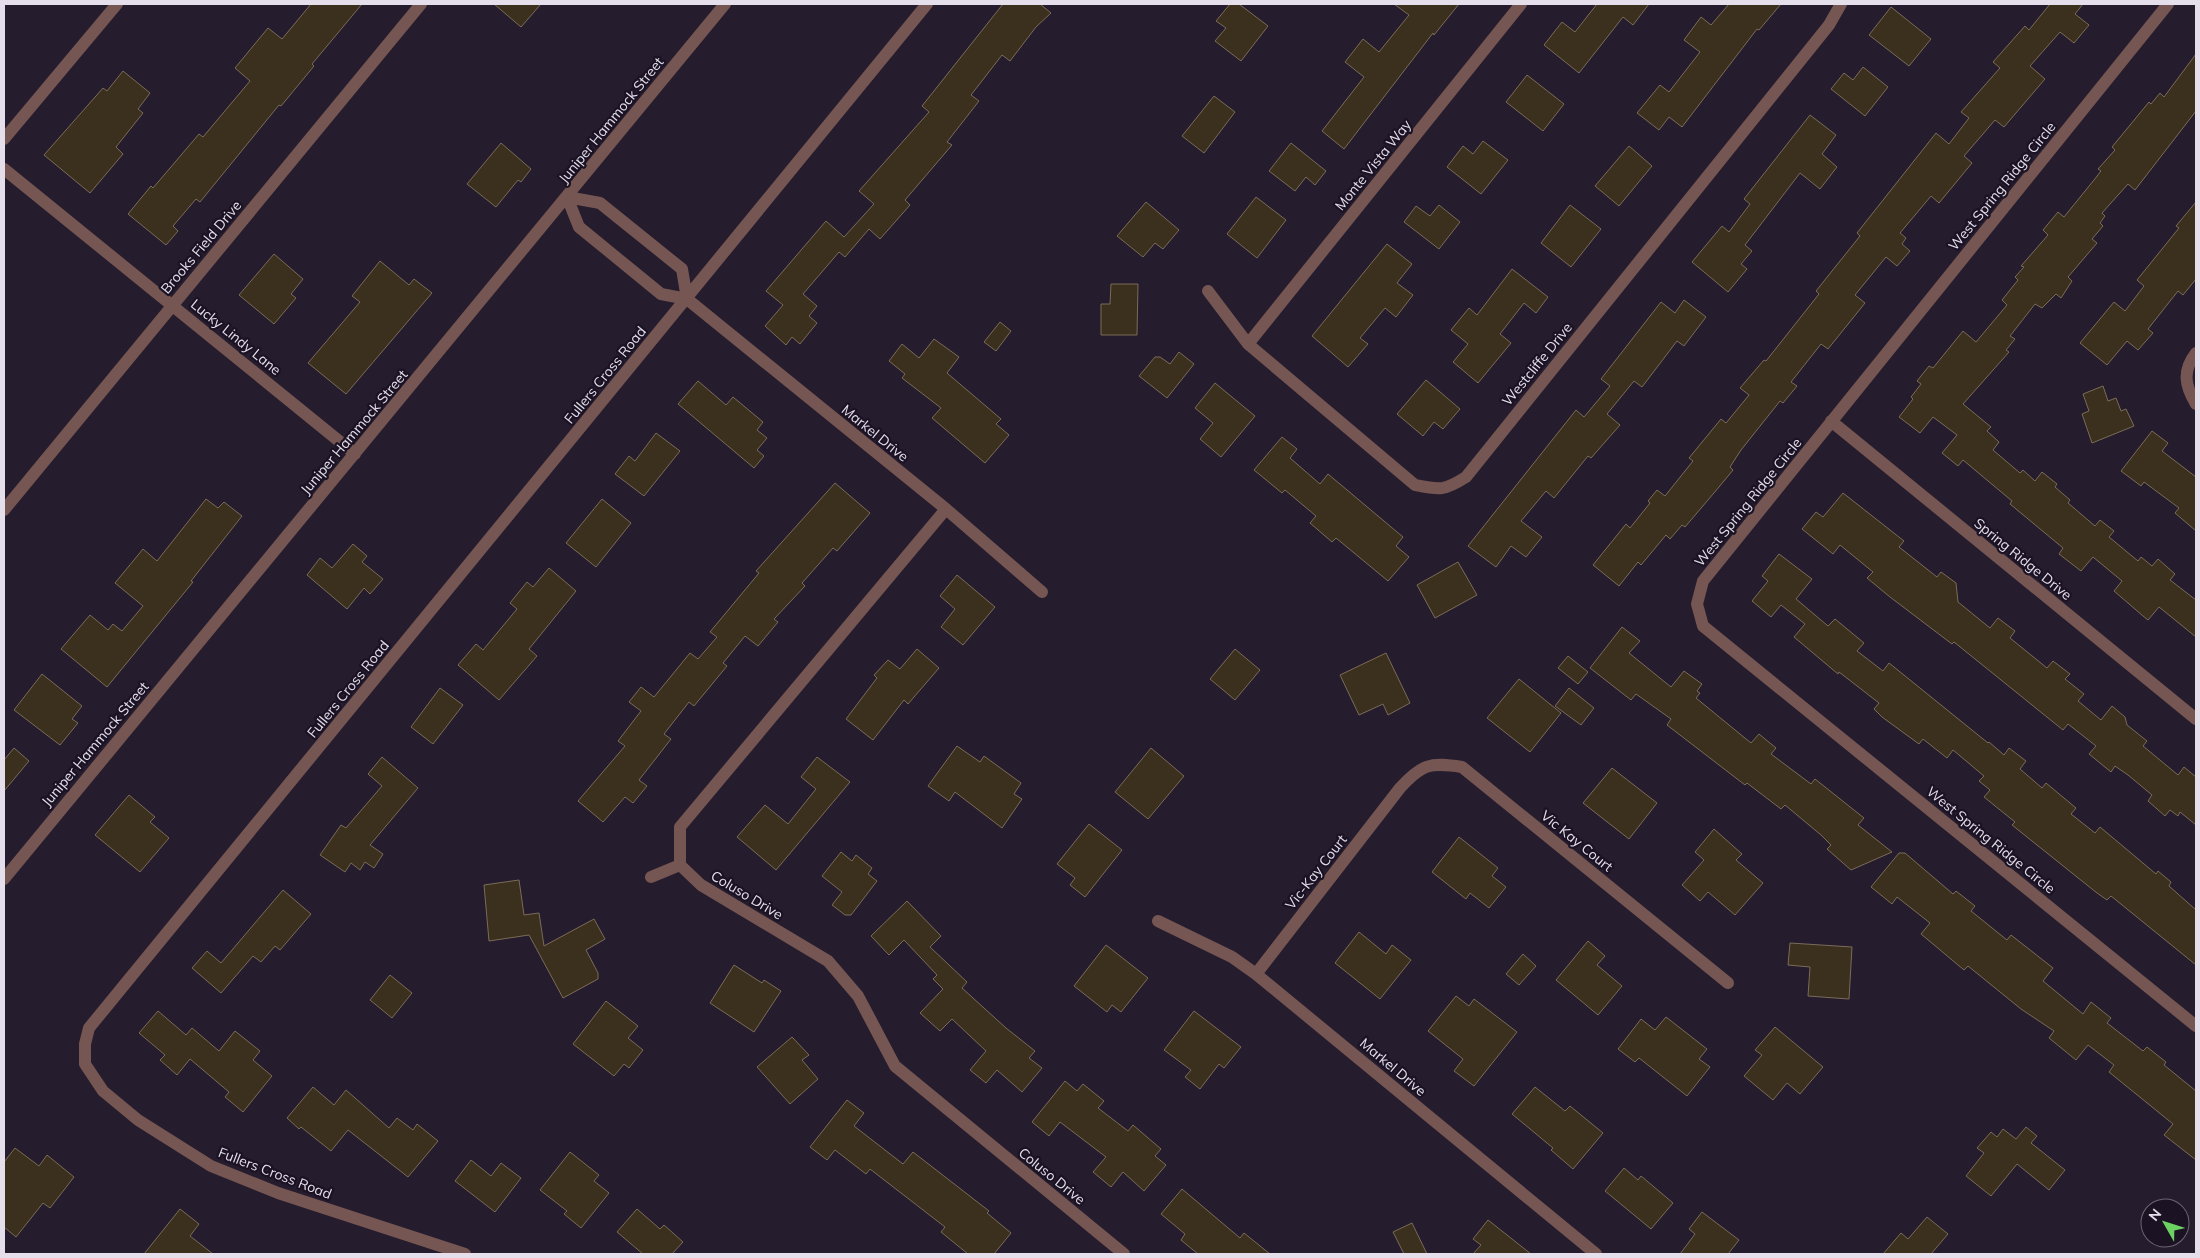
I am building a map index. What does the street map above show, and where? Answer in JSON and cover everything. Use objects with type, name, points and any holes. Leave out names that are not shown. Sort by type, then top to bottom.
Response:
[{"type":"street","points":[[4,139],[117,4]]},
{"type":"street","name":"Brooks Field Drive","points":[[4,510],[421,4]]},
{"type":"street","name":"Juniper Hammock Street","points":[[4,878],[725,4]]},
{"type":"street","name":"Fullers Cross Road","points":[[465,1254],[278,1193],[211,1166],[138,1120],[103,1091],[85,1064],[84,1044],[89,1028],[927,4]]},
{"type":"street","name":"Monte Vista Way","points":[[1248,344],[1521,4]]},
{"type":"street","name":"Westcliffe Drive","points":[[1208,291],[1248,344],[1415,485],[1432,489],[1449,488],[1466,477],[1472,470],[1829,25],[1841,4]]},
{"type":"street","name":"West Spring Ridge Circle","points":[[2168,4],[1703,581],[1697,604],[1703,626],[2196,1026]]},
{"type":"street","name":"Lucky Lindy Lane","points":[[4,169],[355,454]]},
{"type":"street","points":[[567,197],[600,203],[682,269],[687,299],[660,294],[580,227],[567,197]]},
{"type":"street","name":"Markel Drive","points":[[687,299],[946,510],[1042,592]]},
{"type":"street","points":[[2196,353],[2190,361],[2186,388],[2196,404]]},
{"type":"street","name":"Spring Ridge Drive","points":[[1831,421],[2196,719]]},
{"type":"street","points":[[651,877],[680,866],[680,827],[946,510]]},
{"type":"street","name":"Vic Kay Court","points":[[1400,788],[1414,773],[1437,763],[1462,767],[1728,982]]},
{"type":"street","name":"Vic-Kay Court","points":[[1256,974],[1400,788]]},
{"type":"street","name":"Coluso Drive","points":[[680,866],[701,885],[828,961],[858,996],[895,1066],[1124,1254]]},
{"type":"street","name":"Markel Drive","points":[[1158,921],[1232,957],[1256,974],[1596,1254]]},
{"type":"building","points":[[311,4],[362,4],[312,64],[314,66],[281,106],[279,105],[200,202],[196,199],[173,226],[178,231],[166,245],[128,214],[199,134],[203,137],[250,81],[235,68],[268,28],[282,39]]},
{"type":"building","points":[[494,4],[541,4],[521,27]]},
{"type":"building","points":[[1003,4],[1040,4],[1051,13],[1036,27],[1010,61],[1002,55],[971,95],[979,101],[947,142],[952,145],[905,200],[910,205],[880,239],[869,229],[845,257],[839,252],[803,294],[817,306],[809,316],[817,323],[800,344],[792,337],[786,345],[765,326],[783,305],[766,291],[826,221],[844,237],[874,204],[859,191],[929,112],[922,106]]},
{"type":"building","points":[[1230,4],[1239,4],[1268,26],[1241,61],[1215,41],[1226,28],[1216,21]]},
{"type":"building","points":[[1394,4],[1459,4],[1434,35],[1433,33],[1344,149],[1322,131],[1364,77],[1345,62],[1363,39],[1379,52],[1409,15]]},
{"type":"building","points":[[1597,4],[1649,4],[1633,25],[1623,17],[1579,73],[1544,45],[1562,22],[1575,32]]},
{"type":"building","points":[[1729,4],[1781,4],[1759,30],[1757,29],[1682,127],[1669,117],[1659,130],[1637,113],[1660,85],[1669,92],[1700,52],[1684,40],[1701,17],[1711,25]]},
{"type":"building","points":[[2050,4],[2083,4],[2075,14],[2089,25],[2074,43],[2060,32],[2030,66],[2045,79],[2004,127],[1995,120],[1964,156],[1972,163],[1939,203],[1931,196],[1900,233],[1906,238],[1902,244],[1910,251],[1897,266],[1886,257],[1855,295],[1865,303],[1828,349],[1821,344],[1791,382],[1797,386],[1783,403],[1780,401],[1741,450],[1730,467],[1733,470],[1685,527],[1682,525],[1670,539],[1666,535],[1641,565],[1638,562],[1619,586],[1593,565],[1626,524],[1630,528],[1650,503],[1648,501],[1657,490],[1665,496],[1693,461],[1689,458],[1721,419],[1726,423],[1749,395],[1740,388],[1764,360],[1766,361],[1819,294],[1816,291],[1860,236],[1857,233],[1936,133],[1949,144],[1969,118],[1961,112],[2000,68],[1993,62],[2025,26],[2029,30]]},
{"type":"building","points":[[1891,7],[1931,39],[1909,66],[1869,35]]},
{"type":"building","points":[[2196,54],[2196,111],[2135,190],[2128,184],[2102,213],[2105,216],[2100,223],[2103,226],[2092,239],[2097,243],[2068,277],[2072,281],[2061,298],[2056,294],[2042,308],[2035,304],[2010,336],[2015,339],[2006,350],[2009,352],[1963,404],[1991,427],[1987,431],[1999,442],[1993,450],[2020,473],[2023,470],[2035,481],[2042,472],[2057,484],[2055,487],[2070,500],[2068,503],[2095,526],[2100,520],[2114,531],[2109,537],[2138,561],[2141,557],[2152,566],[2158,559],[2175,574],[2170,580],[2196,600],[2196,637],[2159,607],[2148,620],[2114,591],[2122,581],[2093,557],[2081,571],[2059,554],[2063,548],[2010,504],[2012,501],[1963,460],[1958,466],[1942,453],[1957,435],[1933,417],[1920,433],[1899,417],[1913,399],[1911,397],[1921,384],[1917,381],[1929,366],[1933,368],[1963,331],[1976,342],[2007,305],[2002,300],[2018,280],[2015,277],[2024,267],[2021,266],[2048,235],[2043,230],[2058,212],[2064,217],[2101,171],[2098,169],[2115,150],[2112,147],[2149,102],[2151,104],[2160,93],[2164,97]]},
{"type":"building","points":[[1863,67],[1888,87],[1865,116],[1831,89],[1844,73],[1853,80]]},
{"type":"building","points":[[123,71],[150,93],[138,109],[143,113],[116,147],[123,154],[90,193],[44,155],[103,88],[107,91]]},
{"type":"building","points":[[1527,75],[1564,104],[1543,131],[1506,102]]},
{"type":"building","points":[[1214,96],[1235,112],[1204,153],[1182,136]]},
{"type":"building","points":[[1810,115],[1836,135],[1822,154],[1837,167],[1820,189],[1800,173],[1745,245],[1752,251],[1741,264],[1747,269],[1728,292],[1692,262],[1722,226],[1729,232],[1750,204],[1744,199]]},
{"type":"building","points":[[1483,141],[1508,160],[1481,194],[1447,167],[1463,146],[1473,154]]},
{"type":"building","points":[[501,143],[531,169],[521,182],[518,180],[496,207],[467,184]]},
{"type":"building","points":[[1291,143],[1326,171],[1315,185],[1306,177],[1295,191],[1269,171]]},
{"type":"building","points":[[1629,146],[1652,166],[1619,206],[1595,186]]},
{"type":"building","points":[[1256,197],[1286,220],[1257,258],[1227,234]]},
{"type":"building","points":[[1146,202],[1179,230],[1163,249],[1155,243],[1143,257],[1117,236]]},
{"type":"building","points":[[2196,202],[2196,279],[2183,295],[2178,291],[2148,329],[2153,333],[2138,350],[2127,341],[2107,365],[2080,343],[2114,302],[2125,311],[2144,286],[2137,280],[2179,228],[2176,226]]},
{"type":"building","points":[[1439,205],[1460,222],[1439,249],[1404,222],[1416,206],[1430,216]]},
{"type":"building","points":[[1570,205],[1601,229],[1571,267],[1541,243]]},
{"type":"building","points":[[1387,244],[1412,264],[1397,283],[1413,295],[1396,317],[1385,308],[1360,338],[1368,344],[1348,367],[1312,336]]},
{"type":"building","points":[[274,254],[303,279],[291,294],[296,298],[274,324],[239,295]]},
{"type":"building","points":[[380,261],[409,285],[414,279],[432,293],[346,394],[308,363],[360,302],[352,296]]},
{"type":"building","points":[[1512,269],[1548,297],[1536,313],[1524,303],[1500,334],[1511,343],[1478,383],[1453,362],[1468,344],[1451,330],[1469,308],[1477,315]]},
{"type":"building","points":[[1111,284],[1138,284],[1137,335],[1101,335],[1101,304],[1110,304]]},
{"type":"building","points":[[1684,300],[1706,317],[1684,346],[1677,341],[1642,387],[1634,381],[1607,414],[1620,425],[1591,458],[1588,456],[1554,498],[1546,491],[1521,521],[1542,537],[1526,557],[1511,546],[1496,567],[1468,546],[1576,410],[1584,417],[1610,386],[1601,379],[1661,302],[1675,313]]},
{"type":"building","points":[[1000,322],[1011,331],[996,351],[984,342]]},
{"type":"building","points":[[934,339],[959,357],[947,373],[1001,419],[996,424],[1009,435],[985,463],[932,418],[941,408],[902,378],[905,374],[889,361],[902,344],[919,358]]},
{"type":"building","points":[[1179,352],[1194,364],[1167,398],[1139,376],[1155,357],[1160,357],[1170,364]]},
{"type":"building","points":[[1426,380],[1460,409],[1443,429],[1434,422],[1423,436],[1397,414]]},
{"type":"building","points":[[698,381],[726,405],[733,397],[763,422],[757,430],[767,438],[757,450],[764,456],[754,468],[678,404]]},
{"type":"building","points":[[1215,383],[1255,416],[1221,457],[1200,439],[1213,423],[1195,408]]},
{"type":"building","points":[[2103,386],[2108,401],[2116,398],[2121,411],[2126,409],[2134,426],[2092,443],[2082,414],[2089,411],[2083,394]]},
{"type":"building","points":[[2152,431],[2168,443],[2162,451],[2196,477],[2196,531],[2175,513],[2179,508],[2144,482],[2141,486],[2121,471]]},
{"type":"building","points":[[656,433],[680,451],[644,496],[615,474],[629,456],[635,461]]},
{"type":"building","points":[[1282,437],[1297,449],[1290,458],[1320,484],[1328,474],[1403,537],[1396,546],[1409,557],[1388,581],[1336,538],[1332,542],[1310,523],[1316,516],[1285,490],[1282,493],[1254,470]]},
{"type":"building","points":[[835,483],[870,513],[837,551],[833,548],[802,583],[805,586],[774,619],[778,622],[758,646],[745,636],[723,663],[727,666],[694,706],[689,702],[664,734],[671,739],[639,780],[647,786],[633,803],[625,797],[603,822],[578,801],[625,746],[618,741],[641,711],[629,702],[641,687],[654,697],[690,653],[698,659],[717,637],[710,632],[759,573],[756,571]]},
{"type":"building","points":[[1843,493],[1904,541],[1899,547],[1937,577],[1941,572],[1956,583],[1958,602],[1990,628],[1998,618],[2015,631],[2010,638],[2047,668],[2053,661],[2070,674],[2065,679],[2084,694],[2078,701],[2101,720],[2112,706],[2125,717],[2127,725],[2147,741],[2143,746],[2178,775],[2184,767],[2196,777],[2196,825],[2180,812],[2178,816],[2170,810],[2165,816],[2148,801],[2152,795],[2128,775],[2115,766],[2111,772],[2089,754],[2096,746],[2068,724],[2063,730],[1954,642],[1952,644],[1890,597],[1867,578],[1873,572],[1840,545],[1833,554],[1802,529],[1816,512],[1823,517]]},
{"type":"building","points":[[206,499],[218,508],[224,502],[242,516],[191,581],[193,582],[107,687],[61,649],[90,615],[108,630],[113,624],[122,631],[143,606],[115,583],[143,549],[157,561]]},
{"type":"building","points":[[602,499],[631,523],[596,567],[566,543]]},
{"type":"building","points":[[353,544],[367,556],[362,562],[383,579],[370,594],[364,588],[347,609],[307,575],[320,558],[332,568]]},
{"type":"building","points":[[1779,554],[1812,579],[1796,599],[1828,626],[1835,619],[1864,643],[1857,651],[1883,671],[1889,663],[2004,755],[2009,748],[2026,761],[2020,769],[2042,788],[2046,783],[2076,808],[2071,814],[2095,833],[2100,827],[2156,874],[2158,871],[2171,882],[2169,886],[2196,910],[2196,965],[2111,896],[2107,900],[2097,893],[2012,825],[2015,822],[1984,797],[1990,790],[1979,781],[1984,776],[1953,750],[1947,758],[1923,739],[1919,744],[1882,717],[1874,709],[1879,703],[1839,672],[1838,674],[1794,637],[1805,624],[1781,605],[1771,617],[1752,601],[1768,581],[1762,576]]},
{"type":"building","points":[[1458,562],[1477,595],[1435,618],[1417,585]]},
{"type":"building","points":[[549,568],[576,591],[529,649],[537,656],[499,700],[458,665],[476,644],[483,650],[517,609],[510,603],[527,582],[533,587]]},
{"type":"building","points":[[957,575],[995,607],[963,645],[941,627],[955,609],[940,596]]},
{"type":"building","points":[[1622,627],[1640,641],[1629,653],[1671,687],[1684,671],[1702,684],[1697,691],[1700,693],[1696,698],[1751,743],[1759,734],[1776,748],[1771,754],[1811,784],[1815,779],[1864,818],[1858,825],[1892,852],[1851,870],[1827,849],[1831,845],[1821,835],[1785,805],[1781,809],[1747,783],[1745,785],[1667,725],[1671,719],[1636,694],[1631,700],[1590,668]]},
{"type":"building","points":[[917,649],[939,668],[908,704],[904,700],[873,740],[846,719],[877,678],[874,675],[888,660],[900,669]]},
{"type":"building","points":[[1235,649],[1260,670],[1235,700],[1210,679]]},
{"type":"building","points":[[1386,653],[1410,703],[1388,715],[1383,704],[1359,715],[1340,675]]},
{"type":"building","points":[[1568,656],[1588,672],[1578,684],[1558,668]]},
{"type":"building","points":[[42,674],[82,706],[72,719],[78,723],[60,745],[14,710]]},
{"type":"building","points":[[1519,679],[1561,713],[1530,752],[1487,718]]},
{"type":"building","points":[[440,688],[463,705],[433,744],[411,727]]},
{"type":"building","points":[[1569,688],[1594,708],[1581,725],[1555,706]]},
{"type":"building","points":[[957,746],[980,762],[984,756],[1021,783],[1014,794],[1022,799],[1002,828],[955,792],[949,801],[928,786]]},
{"type":"building","points":[[14,748],[29,761],[4,791],[4,760]]},
{"type":"building","points":[[1151,748],[1184,776],[1148,819],[1115,792]]},
{"type":"building","points":[[382,757],[418,788],[370,845],[383,854],[374,868],[365,862],[360,870],[351,863],[345,872],[320,855],[341,825],[346,828],[382,786],[368,774]]},
{"type":"building","points":[[817,757],[850,782],[776,870],[737,837],[765,805],[788,824],[816,789],[801,777]]},
{"type":"building","points":[[1612,768],[1657,803],[1629,839],[1583,803]]},
{"type":"building","points":[[129,795],[155,817],[150,822],[169,838],[140,872],[95,835]]},
{"type":"building","points":[[1089,824],[1122,850],[1085,897],[1070,885],[1075,878],[1057,864]]},
{"type":"building","points":[[1714,829],[1742,854],[1736,860],[1763,883],[1735,915],[1708,892],[1700,901],[1682,885],[1704,860],[1695,852]]},
{"type":"building","points":[[1459,837],[1498,868],[1492,876],[1506,887],[1489,908],[1470,893],[1466,899],[1432,872]]},
{"type":"building","points":[[841,852],[852,861],[856,855],[872,868],[868,874],[877,881],[851,915],[845,915],[832,905],[842,892],[822,876]]},
{"type":"building","points":[[1899,853],[1905,853],[1953,894],[1956,891],[1975,906],[1971,911],[2007,940],[2011,935],[2053,968],[2043,981],[2083,1014],[2091,1002],[2111,1018],[2107,1023],[2143,1051],[2147,1047],[2166,1062],[2164,1065],[2196,1091],[2196,1160],[2164,1135],[2173,1124],[2109,1072],[2114,1065],[2088,1045],[2076,1060],[2049,1038],[2054,1031],[2021,1009],[1968,966],[1964,970],[1921,934],[1930,923],[1897,897],[1892,904],[1871,887]]},
{"type":"building","points":[[519,880],[524,915],[539,913],[544,946],[594,919],[605,939],[586,950],[598,973],[598,979],[563,998],[529,935],[489,941],[484,885]]},
{"type":"building","points":[[283,890],[311,914],[280,950],[275,946],[261,962],[253,956],[221,993],[192,968],[207,951],[221,963]]},
{"type":"building","points":[[907,901],[941,936],[930,947],[967,982],[962,988],[1006,1028],[1035,1051],[1029,1058],[1042,1068],[1022,1092],[997,1070],[986,1083],[970,1070],[986,1051],[952,1019],[940,1031],[920,1013],[943,989],[933,979],[937,975],[904,940],[889,955],[871,936]]},
{"type":"building","points":[[1359,932],[1386,954],[1392,945],[1411,960],[1380,999],[1335,963]]},
{"type":"building","points":[[1588,941],[1605,956],[1597,965],[1622,986],[1598,1015],[1556,980]]},
{"type":"building","points":[[1790,943],[1852,947],[1849,999],[1808,996],[1810,967],[1788,965]]},
{"type":"building","points":[[1106,945],[1148,978],[1121,1012],[1112,1005],[1107,1012],[1074,986]]},
{"type":"building","points":[[1523,954],[1536,966],[1519,985],[1506,974]]},
{"type":"building","points":[[734,965],[762,983],[764,980],[781,991],[754,1032],[710,1003]]},
{"type":"building","points":[[390,975],[412,993],[392,1018],[370,1000]]},
{"type":"building","points":[[1456,996],[1469,1006],[1474,999],[1517,1032],[1474,1086],[1454,1071],[1463,1059],[1428,1031]]},
{"type":"building","points":[[606,1001],[638,1026],[628,1038],[643,1050],[629,1068],[624,1064],[614,1076],[573,1044]]},
{"type":"building","points":[[158,1011],[186,1035],[192,1028],[219,1051],[235,1031],[260,1051],[253,1060],[272,1076],[243,1112],[225,1097],[229,1092],[190,1059],[177,1075],[160,1060],[165,1055],[139,1033]]},
{"type":"building","points":[[1194,1011],[1241,1047],[1224,1068],[1219,1064],[1200,1089],[1185,1077],[1191,1070],[1164,1050]]},
{"type":"building","points":[[1666,1017],[1707,1049],[1699,1059],[1710,1067],[1687,1096],[1639,1058],[1635,1062],[1618,1049],[1641,1019],[1655,1030]]},
{"type":"building","points":[[1775,1027],[1823,1067],[1800,1094],[1787,1083],[1773,1100],[1744,1076],[1762,1055],[1755,1050]]},
{"type":"building","points":[[792,1037],[809,1055],[802,1060],[818,1079],[790,1104],[757,1067]]},
{"type":"building","points":[[1065,1081],[1077,1091],[1083,1084],[1104,1101],[1098,1108],[1128,1131],[1133,1125],[1161,1149],[1155,1156],[1166,1165],[1144,1191],[1123,1172],[1111,1187],[1093,1172],[1106,1157],[1060,1122],[1049,1136],[1032,1122]]},
{"type":"building","points":[[313,1087],[334,1105],[346,1090],[389,1128],[397,1118],[413,1130],[417,1124],[438,1141],[408,1177],[348,1130],[331,1151],[301,1127],[299,1129],[287,1118]]},
{"type":"building","points":[[1535,1087],[1565,1111],[1570,1106],[1603,1133],[1573,1169],[1551,1150],[1553,1148],[1512,1114]]},
{"type":"building","points":[[847,1100],[864,1113],[854,1126],[903,1164],[913,1152],[989,1211],[987,1213],[1011,1233],[994,1254],[968,1254],[941,1232],[945,1227],[870,1169],[866,1174],[835,1150],[827,1160],[810,1147]]},
{"type":"building","points":[[2026,1127],[2037,1136],[2031,1143],[2065,1170],[2049,1190],[2017,1164],[1991,1196],[1966,1176],[1984,1153],[1977,1148],[1991,1132],[1997,1137],[2003,1129],[2016,1139]]},
{"type":"building","points":[[15,1148],[39,1166],[47,1155],[74,1177],[50,1208],[43,1203],[16,1237],[4,1227],[4,1162]]},
{"type":"building","points":[[570,1152],[599,1175],[594,1181],[609,1193],[581,1228],[564,1214],[567,1211],[540,1190]]},
{"type":"building","points":[[471,1160],[491,1176],[501,1163],[521,1178],[495,1212],[455,1181]]},
{"type":"building","points":[[1624,1168],[1638,1180],[1641,1176],[1673,1203],[1651,1229],[1605,1191]]},
{"type":"building","points":[[1182,1189],[1240,1238],[1244,1233],[1270,1254],[1198,1254],[1181,1240],[1185,1234],[1161,1214]]},
{"type":"building","points":[[180,1209],[199,1224],[190,1236],[213,1254],[144,1254]]},
{"type":"building","points":[[637,1209],[660,1229],[664,1225],[683,1242],[672,1254],[643,1254],[617,1232]]},
{"type":"building","points":[[1702,1212],[1739,1240],[1728,1254],[1680,1254],[1695,1234],[1689,1229]]},
{"type":"building","points":[[1927,1217],[1948,1234],[1931,1254],[1883,1254],[1901,1233],[1908,1239]]},
{"type":"building","points":[[1488,1220],[1531,1254],[1473,1254],[1481,1245],[1473,1239]]},
{"type":"building","points":[[1412,1223],[1427,1254],[1404,1254],[1393,1232]]}]
